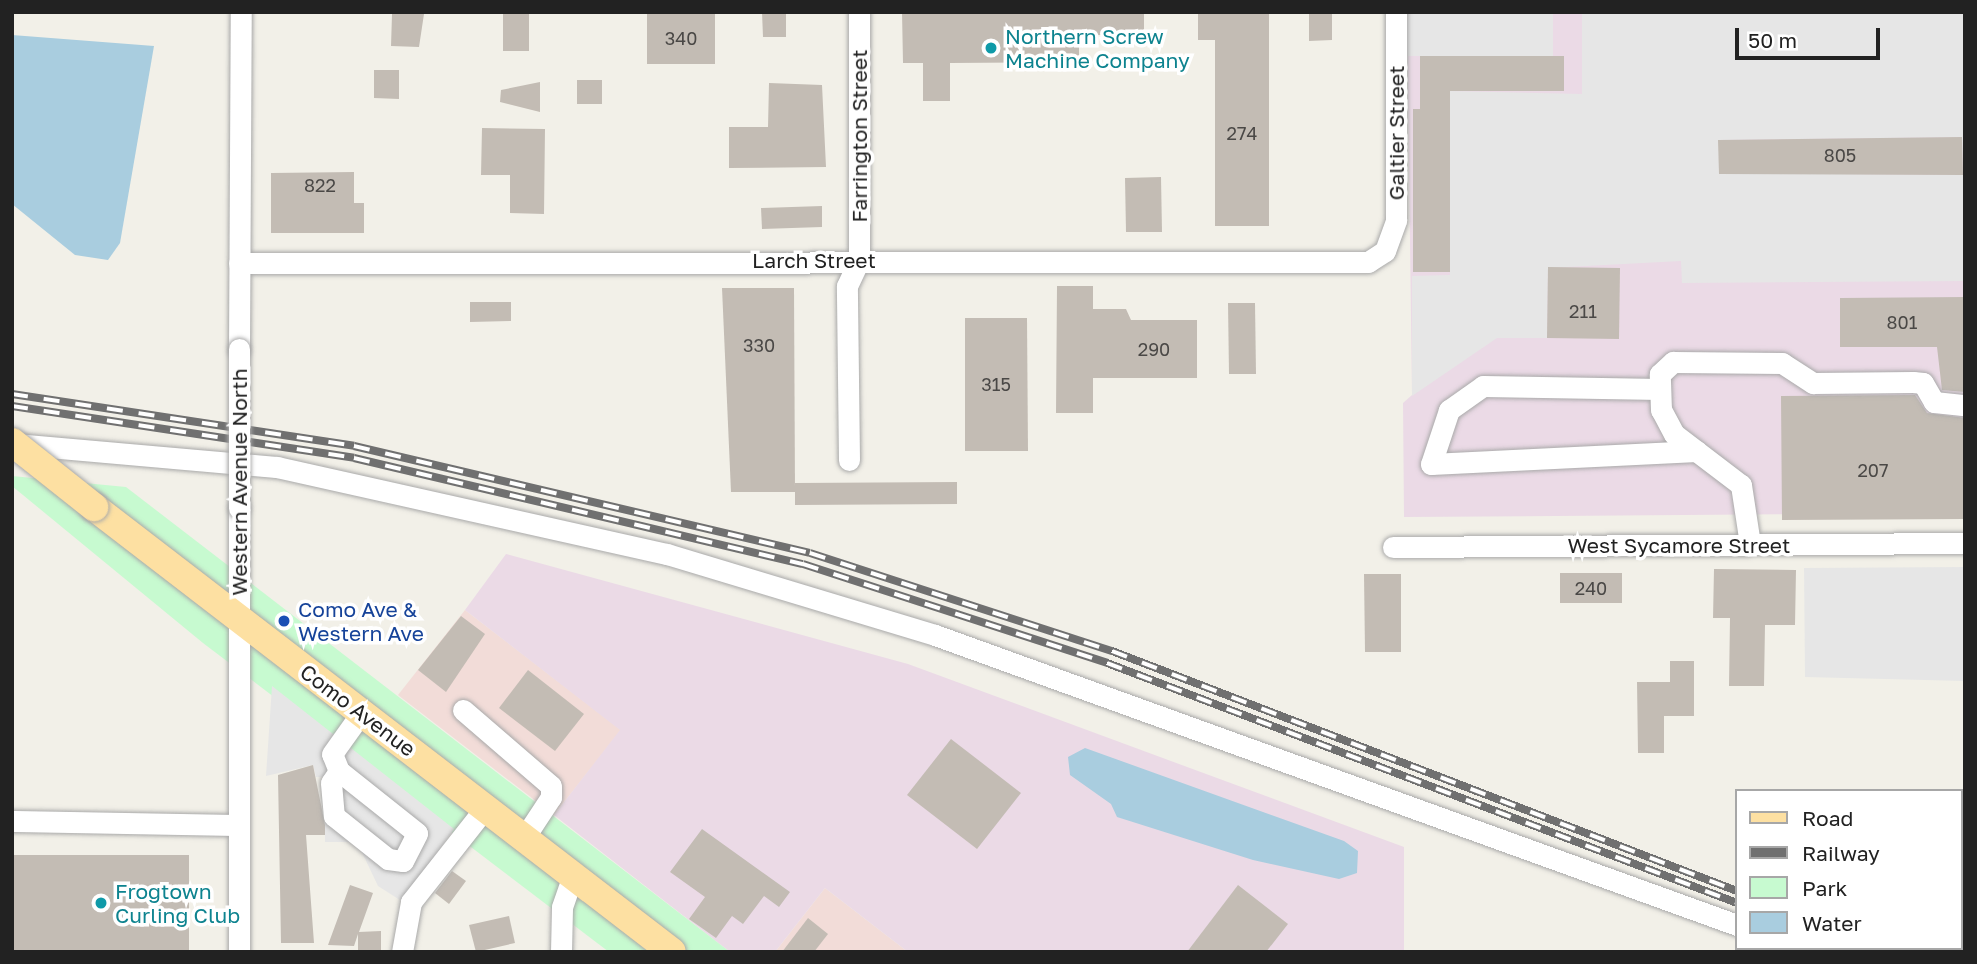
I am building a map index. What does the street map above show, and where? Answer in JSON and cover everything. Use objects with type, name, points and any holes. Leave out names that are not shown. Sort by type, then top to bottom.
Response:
[{"type":"main road","name":"Como Avenue","points":[[12,443],[672,952]]},
{"type":"street","name":"Western Avenue North","points":[[239,952],[241,12]]},
{"type":"street","name":"Farrington Street","points":[[859,12],[859,260]]},
{"type":"street","name":"Galtier Street","points":[[1385,251],[1396,220],[1396,12]]},
{"type":"street","name":"Larch Street","points":[[239,263],[859,260],[1368,262],[1385,251]]},
{"type":"street","points":[[849,460],[847,286],[859,260]]},
{"type":"street","points":[[1750,544],[1741,485],[1674,434],[1661,410],[1660,374],[1674,362],[1782,363],[1813,383],[1923,383],[1934,402],[1965,405]]},
{"type":"street","points":[[1660,389],[1483,386],[1449,410],[1431,464],[1697,451]]},
{"type":"street","points":[[12,443],[277,467],[667,554],[935,635],[1736,925]]},
{"type":"street","name":"West Sycamore Street","points":[[1393,547],[1965,543]]},
{"type":"street","points":[[463,710],[551,786],[551,797],[524,838]]},
{"type":"street","points":[[338,771],[417,833],[403,861],[388,859],[334,816],[331,783],[338,771],[335,744],[362,712]]},
{"type":"street","points":[[402,952],[411,902],[485,808]]},
{"type":"street","points":[[12,821],[239,825]]},
{"type":"street","points":[[561,952],[562,907],[573,875]]},
{"type":"shaded area","points":[[1407,12],[1965,12],[1965,513],[1404,517],[1403,403],[1412,395]]},
{"type":"shaded area","points":[[1407,12],[1553,12],[1553,56],[1407,56]]},
{"type":"shaded area","points":[[1582,12],[1965,12],[1965,281],[1682,283],[1681,261],[1548,268],[1547,338],[1497,338],[1412,396],[1412,276],[1450,275],[1447,91],[1582,94]],"holes":[[[1962,137],[1963,175],[1719,173],[1719,140]]]},
{"type":"shaded area","points":[[506,554],[908,664],[1404,847],[1404,952],[908,952],[825,888],[775,952],[730,952],[554,815],[620,730],[465,610]]},
{"type":"shaded area","points":[[1965,567],[1965,681],[1805,677],[1804,568]]},
{"type":"shaded area","points":[[465,610],[621,730],[554,815],[398,695]]},
{"type":"shaded area","points":[[272,686],[454,829],[403,902],[378,886],[357,842],[325,842],[325,777],[316,777],[313,765],[266,776]]},
{"type":"shaded area","points":[[825,888],[908,952],[775,952]]},
{"type":"green space","points":[[12,476],[126,487],[730,952],[609,952],[203,643],[12,486]]},
{"type":"water","points":[[12,35],[154,46],[120,243],[108,260],[75,255],[12,204]]},
{"type":"water","points":[[1085,748],[1344,841],[1358,851],[1357,873],[1339,879],[1253,860],[1117,817],[1111,804],[1070,775],[1068,757]]},
{"type":"building","points":[[503,12],[529,12],[529,51],[503,51]]},
{"type":"building","points":[[647,12],[715,12],[715,64],[647,64]]},
{"type":"building","points":[[762,12],[786,12],[786,37],[763,37]]},
{"type":"building","name":"Northern Screw Machine Company","points":[[902,12],[1144,12],[1144,35],[1079,35],[1079,62],[950,63],[950,101],[923,101],[923,63],[903,63]]},
{"type":"building","points":[[1198,12],[1269,12],[1269,226],[1215,226],[1215,40],[1198,40]]},
{"type":"building","points":[[1309,12],[1332,12],[1332,40],[1309,41]]},
{"type":"building","points":[[392,14],[424,14],[419,47],[391,46]]},
{"type":"building","points":[[1420,56],[1564,56],[1564,91],[1450,91],[1450,272],[1413,272],[1413,109],[1420,109]]},
{"type":"building","points":[[374,70],[399,70],[399,99],[374,98]]},
{"type":"building","points":[[577,80],[602,80],[602,104],[577,104]]},
{"type":"building","points":[[540,82],[540,112],[500,102],[501,90]]},
{"type":"building","points":[[769,83],[822,85],[826,167],[729,168],[729,127],[768,127]]},
{"type":"building","points":[[482,128],[545,129],[544,214],[510,213],[510,175],[481,175]]},
{"type":"building","points":[[1962,137],[1963,175],[1719,174],[1718,140]]},
{"type":"building","points":[[354,172],[354,203],[364,203],[364,233],[271,233],[271,173]]},
{"type":"building","points":[[1161,177],[1162,232],[1126,232],[1125,178]]},
{"type":"building","points":[[822,206],[822,227],[762,229],[761,208]]},
{"type":"building","points":[[1548,267],[1620,268],[1619,339],[1547,338]]},
{"type":"building","points":[[1057,286],[1093,286],[1093,309],[1126,309],[1131,320],[1197,320],[1197,378],[1093,378],[1093,413],[1056,413]]},
{"type":"building","points":[[722,288],[794,288],[795,492],[731,492]]},
{"type":"building","points":[[1965,297],[1965,392],[1942,390],[1937,347],[1840,347],[1840,298]]},
{"type":"building","points":[[470,302],[511,302],[511,321],[470,322]]},
{"type":"building","points":[[1228,303],[1255,303],[1256,374],[1229,374]]},
{"type":"building","points":[[965,318],[1027,318],[1028,451],[965,451]]},
{"type":"building","points":[[1915,395],[1927,413],[1965,418],[1965,519],[1782,520],[1781,396]]},
{"type":"building","points":[[957,482],[957,504],[795,505],[795,483]]},
{"type":"building","points":[[1714,569],[1796,570],[1795,625],[1765,625],[1764,686],[1729,686],[1730,618],[1713,618]]},
{"type":"building","points":[[1560,573],[1622,573],[1622,603],[1560,603]]},
{"type":"building","points":[[1364,574],[1401,574],[1401,652],[1365,652]]},
{"type":"building","points":[[461,616],[485,634],[446,692],[418,670]]},
{"type":"building","points":[[1670,661],[1694,661],[1694,716],[1664,716],[1664,753],[1638,753],[1637,682],[1670,682]]},
{"type":"building","points":[[528,670],[584,714],[555,751],[499,708]]},
{"type":"building","points":[[951,739],[1021,793],[977,849],[907,795]]},
{"type":"building","points":[[313,765],[325,825],[325,835],[306,835],[314,943],[281,943],[278,775]]},
{"type":"building","points":[[702,829],[790,892],[779,907],[764,896],[743,924],[732,916],[716,938],[689,919],[705,897],[670,872]]},
{"type":"building","name":"Frogtown Curling Club","points":[[12,855],[189,855],[189,950],[12,951]]},
{"type":"building","points":[[452,871],[466,881],[449,904],[435,893]]},
{"type":"building","points":[[350,885],[373,893],[359,932],[381,931],[381,952],[358,952],[358,934],[354,946],[328,945]]},
{"type":"building","points":[[1238,885],[1288,924],[1266,952],[1187,952]]},
{"type":"building","points":[[509,916],[515,943],[476,952],[469,925]]},
{"type":"building","points":[[808,918],[828,934],[814,952],[782,952]]},
{"type":"railway","points":[[12,394],[354,446],[810,553],[1112,651],[1736,891]]},
{"type":"railway","points":[[12,406],[354,458],[803,564],[1107,663],[1736,903]]},
{"type":"railway","points":[[1876,950],[1882,952]]},
{"type":"railway","points":[[1918,950],[1924,952]]},
{"type":"place","name":"Northern Screw Machine Company","points":[[991,48]]},
{"type":"place","name":"Como Ave & Western Ave","points":[[284,621]]},
{"type":"place","name":"Frogtown Curling Club","points":[[101,903]]}]
